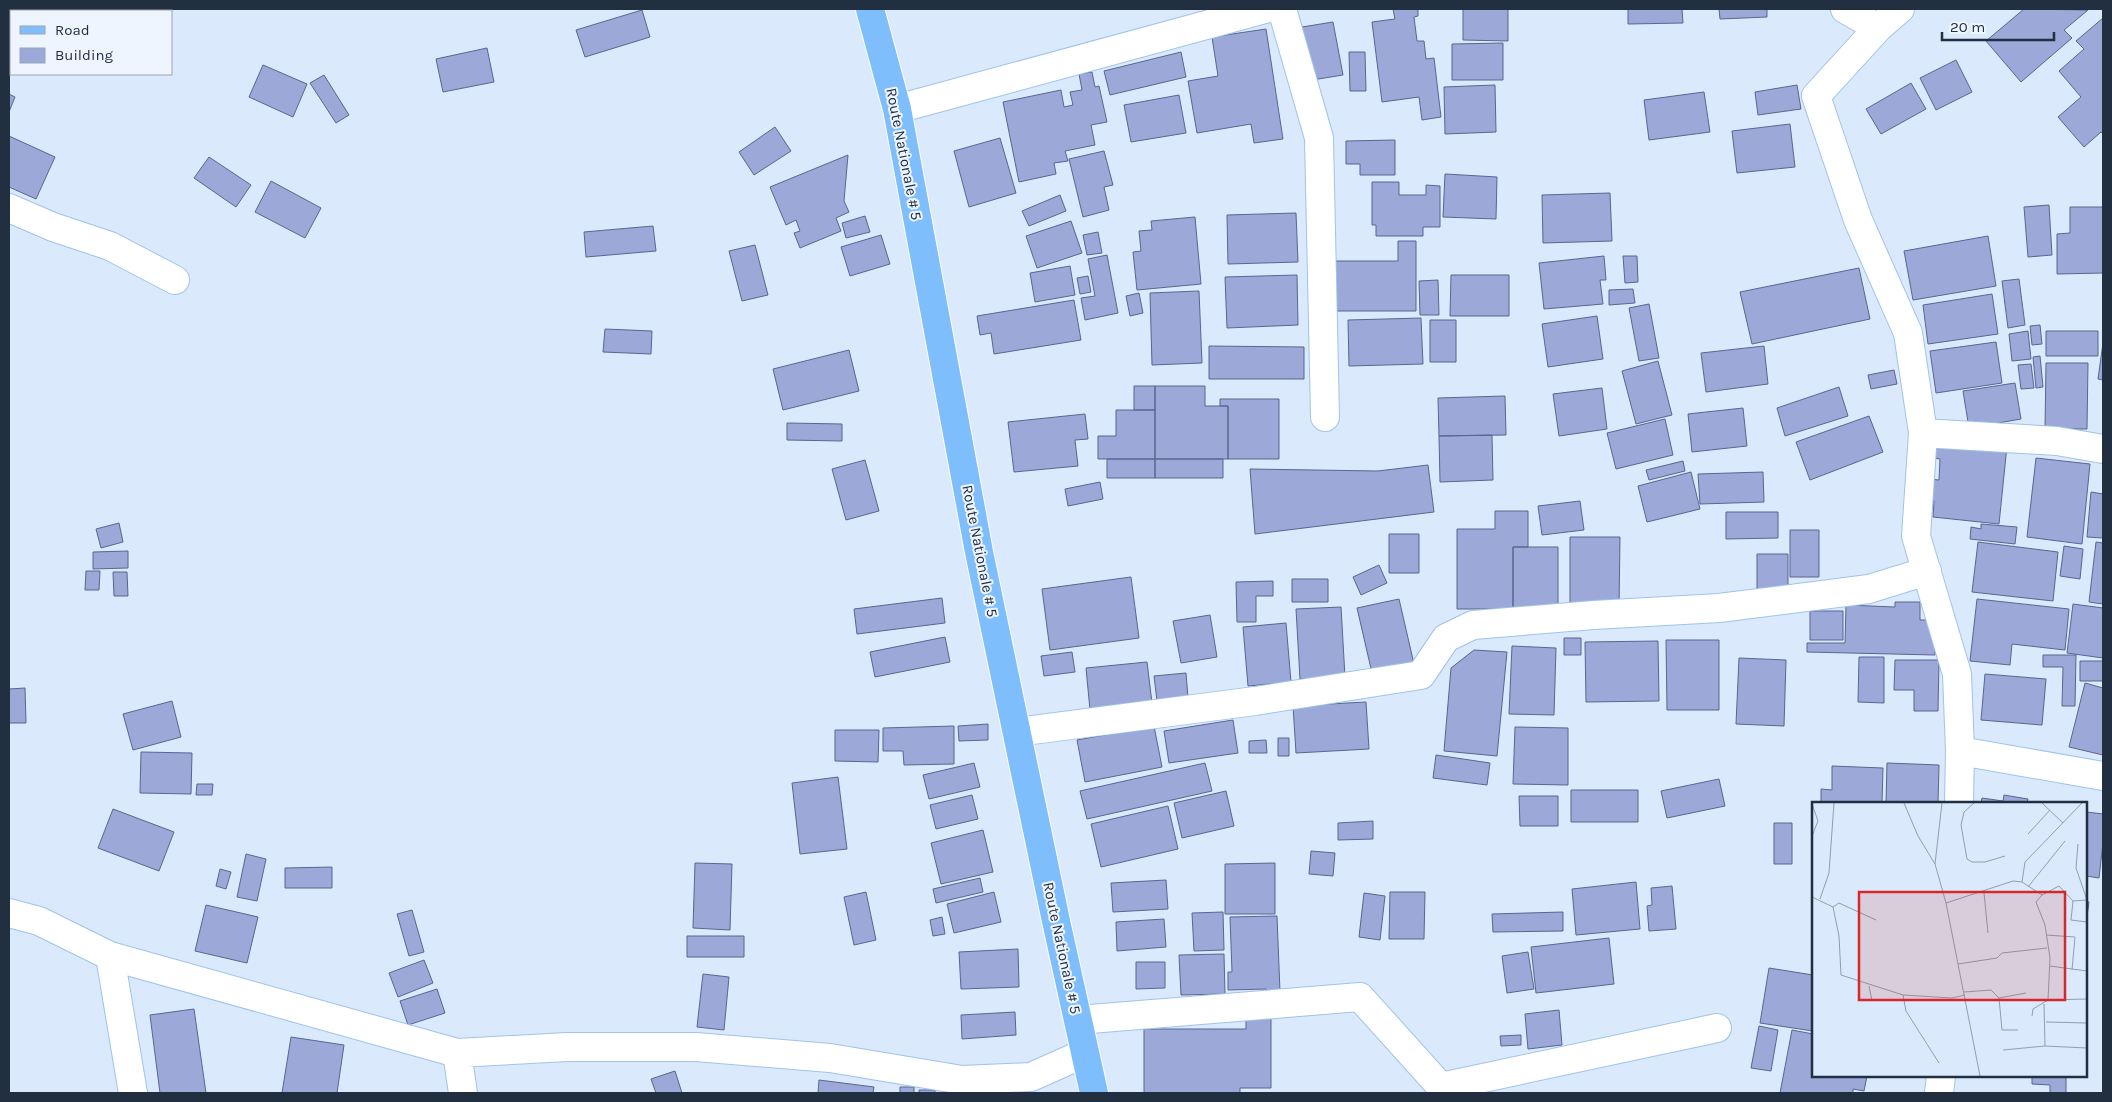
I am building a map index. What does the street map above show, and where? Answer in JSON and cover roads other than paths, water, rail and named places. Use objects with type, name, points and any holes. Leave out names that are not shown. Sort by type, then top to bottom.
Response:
[{"type":"main road","name":"Route Nationale # 5","points":[[870,9],[897,109],[979,552],[1094,1093]]},
{"type":"street","points":[[897,109],[1265,9]]},
{"type":"street","points":[[1282,9],[1319,138],[1325,417]]},
{"type":"street","points":[[1844,9],[1878,28]]},
{"type":"street","points":[[1900,9],[1878,28],[1816,96],[1858,220],[1908,333],[1923,433],[1916,536],[1957,674],[1960,751],[1959,802]]},
{"type":"street","points":[[9,208],[110,246],[175,280]]},
{"type":"street","points":[[1923,433],[2057,441],[2103,448]]},
{"type":"street","points":[[1017,732],[1255,701],[1421,675],[1446,638],[1473,625],[1594,615],[1719,608],[1869,589],[1927,571]]},
{"type":"street","points":[[1960,751],[2103,776]]},
{"type":"street","points":[[9,913],[39,921],[110,956],[458,1053],[567,1047],[696,1047],[830,1058],[962,1080],[1031,1077],[1085,1053]]},
{"type":"street","points":[[110,956],[133,1093]]},
{"type":"street","points":[[1078,1020],[1360,997],[1441,1090],[1717,1028]]},
{"type":"street","points":[[458,1053],[463,1093]]},
{"type":"street","points":[[1939,1093],[1941,1077]]}]
